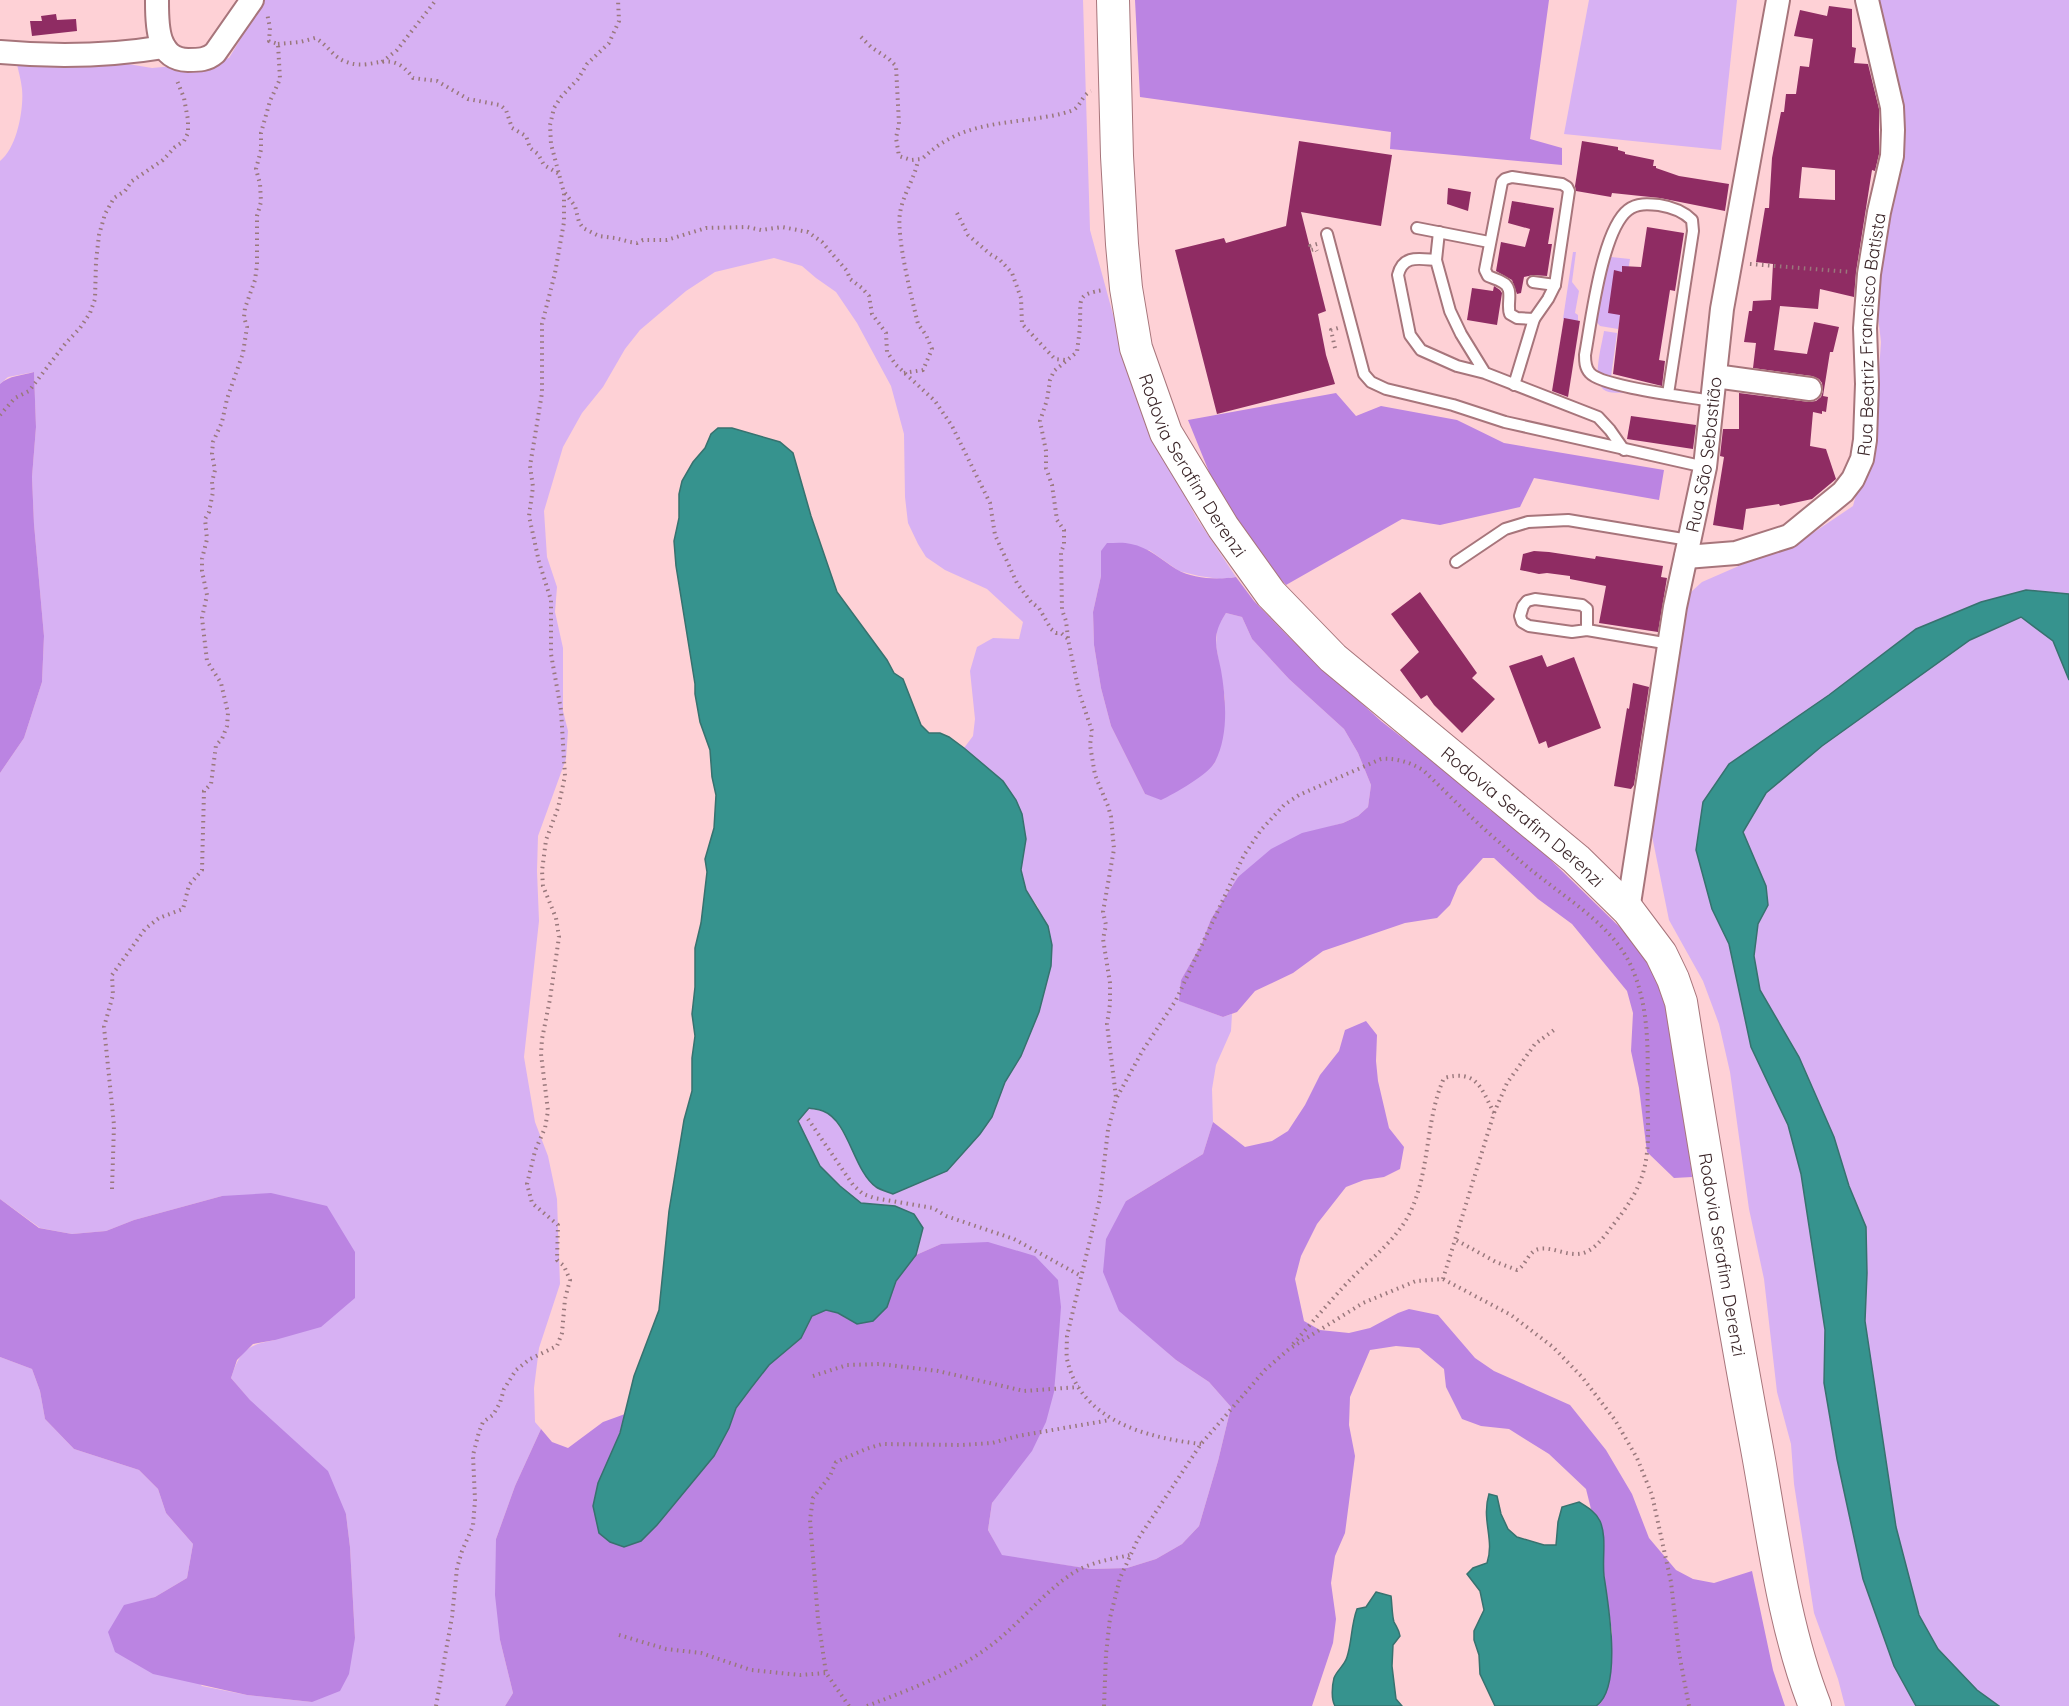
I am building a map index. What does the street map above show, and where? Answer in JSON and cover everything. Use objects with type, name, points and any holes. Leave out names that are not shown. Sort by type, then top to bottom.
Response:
[{"type":"main road","name":"Rodovia Serafim Derenzi","points":[[1113,0],[1122,244],[1126,288],[1136,348],[1167,433],[1223,527],[1271,594],[1332,658],[1576,859],[1628,910],[1661,954],[1673,979],[1681,1002],[1726,1280],[1781,1578],[1802,1674],[1815,1706]]},
{"type":"street","points":[[157,0],[157,32],[172,54]]},
{"type":"street","name":"Rua São Sebastião","points":[[1628,910],[1670,644],[1705,467],[1722,309],[1778,0]]},
{"type":"street","name":"Rua Beatriz Francisco Batista","points":[[1688,549],[1737,553],[1789,536],[1843,492],[1853,479],[1862,459],[1865,440],[1867,384],[1865,328],[1869,274],[1879,212],[1892,156],[1893,130],[1892,106],[1867,0]]},
{"type":"street","points":[[0,52],[70,55],[135,52],[208,59],[225,40],[249,4]]},
{"type":"street","points":[[1715,376],[1810,389]]},
{"type":"lane","points":[[1514,385],[1534,319],[1555,285],[1569,191],[1568,187],[1562,184],[1512,177],[1502,182],[1485,270],[1488,276],[1504,282],[1508,287],[1510,314],[1517,318],[1534,319]]},
{"type":"lane","points":[[1668,394],[1693,231],[1692,220],[1685,213],[1665,206],[1645,203],[1629,208],[1614,229],[1600,276],[1585,355],[1586,366],[1590,374],[1601,380],[1668,394],[1712,400]]},
{"type":"lane","points":[[1417,228],[1489,242]]},
{"type":"lane","points":[[1439,232],[1436,260],[1450,311],[1485,373]]},
{"type":"lane","points":[[1327,234],[1364,374],[1371,382],[1386,389],[1453,405],[1505,422],[1705,467]]},
{"type":"lane","points":[[1436,260],[1410,258],[1400,267],[1398,275],[1410,335],[1421,350],[1457,366],[1485,373],[1598,417],[1624,450]]},
{"type":"lane","points":[[1533,282],[1555,285]]},
{"type":"lane","points":[[1456,562],[1505,529],[1528,522],[1568,520],[1688,549]]},
{"type":"lane","points":[[1587,630],[1587,609],[1582,605],[1534,599],[1522,606],[1520,616],[1522,622],[1528,626],[1572,632],[1587,630],[1670,644]]},
{"type":"path","points":[[382,62],[397,50],[436,0]]},
{"type":"path","points":[[436,1706],[452,1617],[457,1568],[473,1526],[475,1500],[473,1455],[479,1432],[483,1422],[493,1415],[504,1389],[516,1370],[531,1359],[557,1346],[562,1334],[565,1299],[570,1280],[564,1266],[557,1260],[558,1225],[532,1203],[527,1184],[529,1170],[545,1128],[548,1111],[541,1054],[559,937],[556,918],[543,886],[542,872],[546,840],[558,808],[565,776],[561,710],[551,654],[551,600],[539,562],[529,516],[533,487],[530,466],[542,393],[542,324],[564,222],[564,193],[551,144],[550,125],[554,108],[561,97],[578,79],[587,64],[609,43],[619,21],[618,0]]},
{"type":"path","points":[[249,4],[267,13],[270,27],[269,40],[278,44],[315,38],[346,62],[368,64],[394,62],[401,64],[412,78],[437,81],[468,99],[500,105],[506,110],[512,128],[526,136],[530,148],[538,154],[544,165],[560,175]]},
{"type":"path","points":[[861,37],[896,66],[898,124],[896,138],[899,156],[911,160],[922,159],[937,145],[964,131],[1072,110],[1077,107],[1084,94],[1115,84]]},
{"type":"path","points":[[112,1189],[114,1125],[104,1027],[113,994],[112,975],[145,929],[159,918],[183,909],[189,885],[202,870],[204,791],[211,784],[216,745],[222,739],[227,726],[228,714],[221,683],[207,661],[202,618],[207,595],[202,559],[207,539],[205,519],[209,512],[213,492],[213,442],[222,422],[243,353],[247,327],[244,318],[245,308],[255,280],[257,216],[261,202],[256,169],[261,150],[261,133],[270,101],[280,79],[278,44]]},
{"type":"path","points":[[0,415],[15,398],[29,391],[90,313],[95,299],[99,235],[105,214],[114,198],[125,191],[132,181],[163,160],[184,141],[188,133],[184,98],[176,79],[172,54]]},
{"type":"path","points":[[904,373],[923,370],[932,349],[918,324],[902,246],[899,219],[918,159]]},
{"type":"path","points":[[564,193],[575,206],[583,228],[599,236],[638,243],[643,240],[667,240],[706,228],[747,226],[761,230],[782,227],[808,232],[826,247],[847,271],[850,279],[869,297],[872,314],[886,333],[887,352],[904,373],[935,401],[958,436],[966,458],[980,480],[990,503],[995,535],[1017,584],[1031,602],[1039,608],[1051,629],[1068,639]]},
{"type":"path","points":[[957,213],[969,235],[1012,273],[1021,298],[1022,324],[1055,358],[1065,360]]},
{"type":"path","points":[[1750,264],[1869,274]]},
{"type":"path","points":[[1116,1099],[1107,1024],[1110,983],[1103,939],[1106,925],[1103,912],[1114,849],[1111,818],[1095,775],[1090,745],[1092,731],[1079,692],[1062,610],[1061,552],[1064,545],[1064,530],[1057,520],[1052,485],[1045,461],[1046,451],[1040,421],[1054,371],[1077,351],[1081,321],[1079,302],[1083,296],[1102,290],[1126,288]]},
{"type":"path","points":[[1335,348],[1331,330],[1338,327]]},
{"type":"path","points":[[1201,1444],[1155,1437],[1111,1420],[1079,1387],[1068,1363],[1067,1347],[1072,1312],[1100,1198],[1108,1130],[1116,1099],[1143,1050],[1176,1000],[1244,855],[1274,815],[1299,795],[1381,759],[1391,758],[1408,762],[1423,770],[1496,840],[1584,910],[1611,936],[1626,955],[1634,972],[1640,991],[1648,1040],[1647,1155],[1642,1179],[1626,1209],[1606,1234],[1583,1253],[1537,1249],[1517,1270],[1496,1262],[1456,1240]]},
{"type":"path","points":[[1443,1279],[1494,1113],[1507,1083],[1521,1060],[1535,1044],[1554,1030]]},
{"type":"path","points":[[1104,1706],[1110,1618],[1120,1578],[1137,1539],[1201,1444],[1265,1370],[1289,1349],[1348,1282],[1401,1229],[1413,1206],[1438,1091],[1444,1078],[1466,1075],[1479,1083],[1494,1113]]},
{"type":"path","points":[[808,1119],[853,1185],[863,1194],[933,1208],[946,1216],[1014,1239],[1081,1276]]},
{"type":"path","points":[[1289,1349],[1363,1303],[1416,1281],[1443,1279],[1512,1315],[1553,1347],[1582,1377],[1615,1420],[1637,1458],[1652,1495],[1671,1582],[1679,1653],[1689,1706]]},
{"type":"path","points":[[813,1376],[847,1365],[880,1364],[938,1371],[1024,1391],[1079,1387]]},
{"type":"path","points":[[849,1706],[826,1673],[818,1619],[810,1520],[813,1498],[830,1476],[836,1462],[882,1444],[992,1443],[1018,1436],[1111,1420]]},
{"type":"path","points":[[867,1706],[911,1689],[957,1667],[993,1644],[1075,1571],[1098,1562],[1130,1555]]},
{"type":"path","points":[[619,1635],[666,1649],[701,1653],[751,1670],[800,1675],[826,1673]]},
{"type":"shaded area","points":[[264,0],[1083,0],[1090,230],[1126,362],[1164,457],[1196,517],[1236,577],[1220,579],[1179,571],[1149,550],[1101,551],[1101,576],[1093,612],[1094,645],[1101,688],[1111,726],[1145,794],[1162,799],[1214,764],[1224,725],[1225,699],[1216,645],[1217,627],[1226,613],[1242,617],[1252,639],[1289,679],[1344,729],[1358,753],[1371,785],[1368,807],[1358,816],[1318,830],[1238,877],[1211,919],[1202,943],[1181,980],[1180,1001],[1223,1017],[1232,1014],[1231,1031],[1216,1065],[1212,1089],[1213,1122],[1203,1154],[1126,1201],[1149,1336],[1176,1360],[1209,1382],[1231,1407],[1199,1526],[1182,1544],[1156,1559],[1127,1568],[1091,1569],[1002,1556],[988,1530],[992,1503],[1009,1477],[941,1244],[916,1255],[923,1228],[895,1206],[861,1203],[840,1186],[820,1166],[798,1121],[808,1108],[823,1111],[834,1118],[867,1177],[893,1194],[947,1171],[992,1117],[1005,1082],[1021,1056],[1039,1012],[1051,966],[1038,907],[1026,890],[1021,870],[1026,839],[1003,781],[964,748],[973,736],[975,719],[970,671],[977,647],[993,638],[1019,639],[1023,622],[987,589],[945,570],[926,557],[908,523],[905,497],[904,434],[891,386],[857,323],[836,292],[802,266],[774,258],[715,272],[686,291],[640,330],[625,349],[603,387],[582,413],[563,447],[544,511],[547,557],[557,587],[555,612],[563,648],[563,711],[568,731],[566,759],[538,836],[539,921],[524,1057],[535,1122],[548,1156],[557,1199],[560,1284],[539,1348],[534,1388],[535,1422],[541,1429],[515,1486],[496,1539],[500,1640],[513,1693],[505,1706],[0,1706],[0,1357],[32,1369],[40,1391],[45,1419],[74,1449],[139,1470],[158,1489],[166,1513],[193,1544],[187,1578],[155,1597],[124,1606],[202,1686],[247,1695],[312,1702],[355,1638],[346,1514],[231,1378],[241,1355],[246,1350],[275,1340],[222,1196],[134,1220],[106,1231],[72,1234],[40,1228],[0,1199],[0,773],[24,738],[42,682],[44,636],[32,477],[36,427],[34,372],[8,377],[0,384],[0,161],[15,138],[22,107],[22,89],[16,60],[80,56],[152,68],[229,58]]},
{"type":"shaded area","points":[[1135,0],[1549,0],[1530,139],[1562,148],[1562,165],[1390,149],[1391,132],[1140,97]]},
{"type":"shaded area","points":[[1589,0],[1737,0],[1721,150],[1564,134]]},
{"type":"shaded area","points":[[1877,0],[2069,0],[2069,594],[2026,590],[1916,629],[1829,695],[1729,764],[1712,909],[1729,944],[1751,1047],[1788,1125],[1801,1174],[1825,1330],[1824,1383],[1863,1579],[1894,1666],[1916,1706],[1845,1706],[1838,1679],[1814,1613],[1794,1484],[1791,1444],[1777,1392],[1764,1279],[1749,1209],[1730,1072],[1719,1024],[1703,981],[1669,920],[1650,826],[1679,603],[1702,582],[1810,535],[1853,506],[1863,469],[1878,385],[1881,342],[1876,299],[1877,264],[1899,158]]},
{"type":"shaded area","points":[[1573,252],[1576,252],[1572,282],[1579,291],[1575,313],[1578,315],[1578,321],[1563,319]]},
{"type":"shaded area","points":[[1607,258],[1630,259],[1618,329],[1600,326],[1594,319]]},
{"type":"shaded area","points":[[1604,331],[1617,333],[1610,384],[1633,389],[1631,393],[1609,392],[1601,387],[1598,364]]},
{"type":"shaded area","points":[[34,372],[36,427],[32,477],[44,636],[42,682],[24,738],[0,773],[0,384],[12,377]]},
{"type":"shaded area","points":[[1336,393],[1356,416],[1381,406],[1457,420],[1504,443],[1664,470],[1659,500],[1534,478],[1520,507],[1440,525],[1402,519],[1286,585],[1253,547],[1216,489],[1188,420]]},
{"type":"shaded area","points":[[1107,543],[1137,546],[1176,569],[1197,577],[1236,577],[1254,601],[1291,639],[1381,721],[1490,810],[1522,832],[1634,941],[1653,970],[1670,1021],[1678,1084],[1686,1120],[1692,1177],[1674,1178],[1647,1152],[1639,1088],[1631,1051],[1633,1013],[1627,991],[1572,924],[1538,899],[1494,858],[1483,858],[1458,886],[1450,905],[1437,918],[1405,923],[1323,951],[1293,973],[1255,991],[1237,1012],[1223,1017],[1179,1001],[1181,980],[1202,943],[1211,919],[1238,877],[1271,849],[1302,833],[1343,823],[1358,816],[1368,807],[1371,785],[1358,753],[1344,729],[1289,679],[1252,639],[1242,617],[1226,613],[1218,628],[1216,641],[1223,681],[1225,717],[1223,740],[1215,762],[1199,778],[1161,800],[1145,794],[1111,726],[1101,688],[1094,645],[1093,612],[1101,576],[1101,551]]},
{"type":"shaded area","points":[[2021,617],[2053,641],[2069,680],[2069,1706],[1999,1706],[1977,1690],[1938,1649],[1919,1615],[1896,1527],[1865,1321],[1866,1227],[1849,1186],[1834,1137],[1799,1057],[1760,990],[1754,956],[1758,924],[1768,904],[1766,886],[1743,832],[1766,793],[1822,746],[1970,640]]},
{"type":"shaded area","points":[[1366,1021],[1377,1035],[1378,1081],[1389,1128],[1404,1147],[1400,1169],[1384,1177],[1364,1180],[1346,1187],[1317,1224],[1301,1256],[1295,1279],[1304,1321],[1320,1330],[1349,1333],[1370,1328],[1409,1309],[1438,1315],[1475,1358],[1494,1371],[1570,1405],[1606,1450],[1632,1494],[1649,1538],[1676,1570],[1693,1579],[1714,1583],[1752,1571],[1773,1670],[1785,1706],[1596,1706],[1601,1703],[1609,1679],[1612,1632],[1604,1575],[1604,1540],[1600,1520],[1591,1509],[1586,1489],[1549,1454],[1509,1429],[1481,1426],[1462,1419],[1446,1387],[1444,1369],[1419,1348],[1396,1346],[1370,1350],[1350,1397],[1349,1425],[1355,1456],[1345,1533],[1335,1556],[1331,1583],[1336,1619],[1333,1643],[1312,1706],[505,1706],[513,1693],[500,1640],[495,1595],[496,1539],[515,1486],[541,1429],[552,1442],[568,1448],[603,1422],[625,1414],[611,1456],[657,1525],[714,1456],[729,1428],[736,1408],[769,1365],[801,1338],[812,1316],[825,1310],[838,1313],[849,1320],[887,1307],[896,1281],[916,1255],[941,1244],[988,1242],[1035,1256],[1058,1280],[1061,1307],[1059,1334],[1054,1392],[1046,1422],[1032,1451],[992,1503],[988,1530],[1002,1555],[1091,1569],[1127,1568],[1156,1559],[1182,1544],[1199,1526],[1231,1407],[1209,1382],[1176,1360],[1119,1311],[1103,1272],[1106,1239],[1126,1201],[1203,1154],[1213,1122],[1245,1147],[1272,1141],[1288,1131],[1305,1105],[1320,1075],[1339,1051],[1345,1030]]},
{"type":"shaded area","points":[[271,1193],[327,1206],[355,1252],[355,1298],[321,1327],[253,1344],[237,1360],[231,1378],[250,1400],[328,1471],[346,1514],[355,1638],[349,1674],[340,1691],[312,1702],[247,1695],[153,1674],[115,1652],[108,1632],[124,1605],[155,1597],[187,1578],[193,1544],[166,1513],[158,1489],[139,1470],[74,1449],[45,1419],[40,1391],[32,1369],[0,1357],[0,1199],[39,1228],[72,1234],[106,1231],[134,1220],[222,1196]]},
{"type":"water","points":[[718,428],[732,428],[780,442],[793,453],[811,516],[837,592],[894,673],[903,679],[921,725],[929,733],[940,733],[964,748],[1003,781],[1016,800],[1022,814],[1026,839],[1021,870],[1026,890],[1048,926],[1052,945],[1051,966],[1039,1012],[1021,1056],[1005,1082],[992,1117],[947,1171],[893,1194],[876,1187],[868,1179],[845,1135],[832,1116],[809,1108],[798,1121],[820,1166],[861,1203],[895,1206],[914,1214],[923,1228],[916,1255],[896,1281],[887,1307],[873,1321],[857,1324],[838,1313],[826,1310],[812,1316],[801,1338],[769,1365],[736,1408],[729,1428],[714,1456],[657,1525],[641,1541],[624,1547],[610,1542],[599,1533],[593,1506],[598,1483],[620,1433],[634,1376],[659,1310],[669,1211],[684,1120],[692,1091],[695,1036],[692,1014],[695,948],[701,923],[707,872],[705,859],[714,828],[716,795],[710,750],[700,722],[695,694],[674,541],[679,518],[679,494],[682,481],[693,462],[705,448],[711,434]]},
{"type":"water","points":[[2026,590],[2069,594],[2069,680],[2053,641],[2021,617],[1970,640],[1822,746],[1766,793],[1743,832],[1766,886],[1768,905],[1758,924],[1754,956],[1760,990],[1799,1057],[1834,1137],[1849,1186],[1866,1227],[1865,1321],[1896,1527],[1919,1615],[1938,1649],[1977,1690],[1999,1706],[1916,1706],[1894,1666],[1863,1579],[1837,1459],[1824,1383],[1825,1330],[1801,1174],[1788,1125],[1751,1047],[1729,944],[1712,909],[1696,850],[1703,802],[1729,764],[1829,695],[1916,629],[1981,602]]},
{"type":"water","points":[[1489,1494],[1497,1496],[1501,1514],[1508,1529],[1517,1537],[1544,1545],[1556,1545],[1562,1507],[1579,1502],[1594,1512],[1600,1521],[1612,1644],[1609,1682],[1604,1696],[1596,1706],[1495,1706],[1480,1674],[1479,1655],[1474,1640],[1474,1631],[1484,1610],[1480,1591],[1467,1574],[1473,1568],[1487,1563],[1490,1546],[1486,1513]]},
{"type":"water","points":[[1376,1592],[1391,1596],[1393,1619],[1400,1636],[1393,1645],[1392,1666],[1396,1699],[1402,1706],[1335,1706],[1332,1692],[1334,1678],[1347,1657],[1357,1609],[1366,1607]]},
{"type":"building","points":[[1829,6],[1852,9],[1852,47],[1856,48],[1854,63],[1868,64],[1879,109],[1879,154],[1875,171],[1872,170],[1854,297],[1820,289],[1818,309],[1780,306],[1774,350],[1807,354],[1814,322],[1839,327],[1833,352],[1830,352],[1823,396],[1828,397],[1826,412],[1822,411],[1822,414],[1813,412],[1810,446],[1826,449],[1836,479],[1812,499],[1780,506],[1779,504],[1746,509],[1743,530],[1713,525],[1724,457],[1720,456],[1723,429],[1739,429],[1739,393],[1809,402],[1816,401],[1821,397],[1823,391],[1822,383],[1812,376],[1753,368],[1756,343],[1744,342],[1753,301],[1771,300],[1773,264],[1756,262],[1765,208],[1769,208],[1772,158],[1781,112],[1784,112],[1786,94],[1796,94],[1800,66],[1809,67],[1813,39],[1794,36],[1800,10],[1827,16]],"holes":[[[1802,167],[1835,170],[1835,200],[1799,198]]]},
{"type":"building","points":[[56,14],[57,20],[76,19],[77,31],[32,36],[30,21],[42,21],[41,16]]},
{"type":"building","points":[[1299,141],[1392,155],[1381,226],[1301,212],[1326,311],[1318,314],[1326,355],[1335,384],[1217,414],[1175,250],[1224,238],[1226,243],[1286,226]]},
{"type":"building","points":[[1582,141],[1618,147],[1618,150],[1625,154],[1654,160],[1653,166],[1656,168],[1679,176],[1729,184],[1725,211],[1660,198],[1612,193],[1611,197],[1576,191]]},
{"type":"building","points":[[1448,188],[1471,192],[1468,211],[1447,204]]},
{"type":"building","points":[[1512,201],[1554,208],[1548,244],[1552,244],[1547,276],[1524,277],[1521,293],[1517,294],[1512,280],[1496,271],[1501,242],[1525,247],[1530,229],[1508,223]]},
{"type":"building","points":[[1647,227],[1684,233],[1675,291],[1670,290],[1659,360],[1665,361],[1662,386],[1613,374],[1620,315],[1608,313],[1614,270],[1622,272],[1622,266],[1641,267]]},
{"type":"building","points":[[1494,286],[1502,293],[1497,325],[1467,320],[1472,288],[1493,291]]},
{"type":"building","points":[[1564,318],[1580,321],[1568,397],[1552,391]]},
{"type":"building","points":[[1631,416],[1696,425],[1693,449],[1627,439]]},
{"type":"building","points":[[1534,551],[1595,559],[1596,556],[1663,566],[1661,577],[1667,578],[1658,632],[1599,623],[1606,586],[1570,579],[1570,576],[1520,570],[1523,554]]},
{"type":"building","points":[[1420,592],[1477,673],[1472,678],[1495,699],[1462,733],[1427,695],[1421,699],[1400,670],[1419,652],[1391,614]]},
{"type":"building","points":[[1542,655],[1547,667],[1574,657],[1601,728],[1548,748],[1546,741],[1539,744],[1509,666]]},
{"type":"building","points":[[1633,683],[1649,687],[1634,785],[1631,789],[1614,786]]}]
